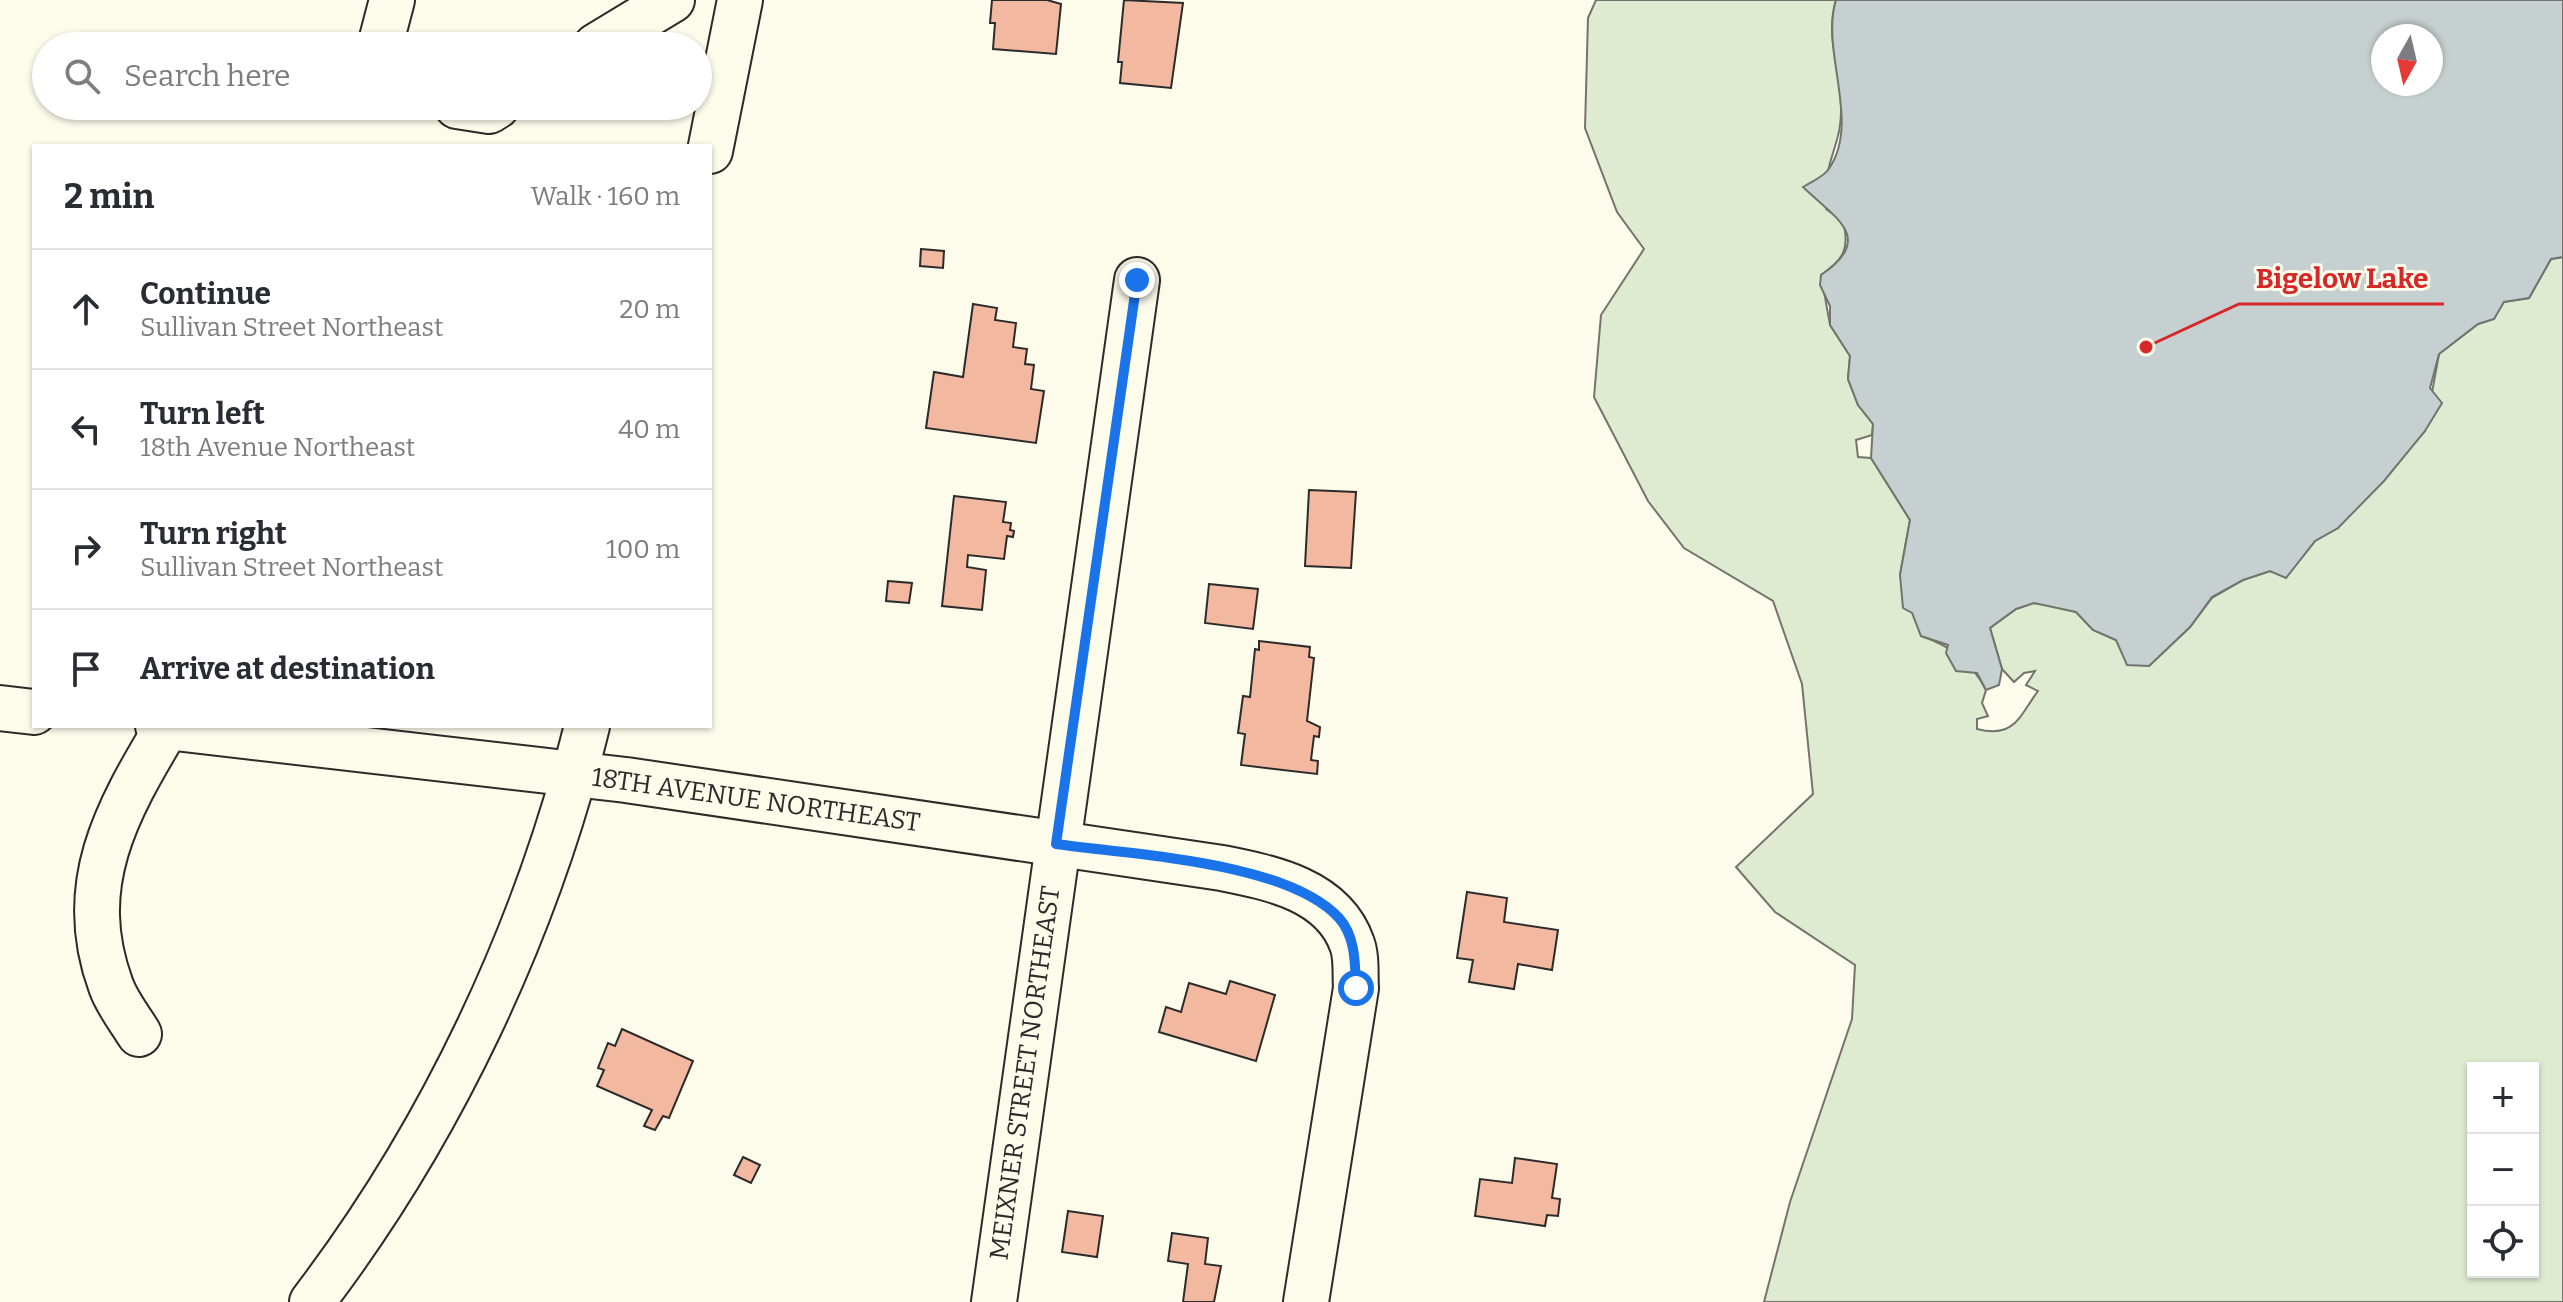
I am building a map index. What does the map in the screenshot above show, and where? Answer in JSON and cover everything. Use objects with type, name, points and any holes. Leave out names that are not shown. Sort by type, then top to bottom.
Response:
[{"type":"street","points":[[384,32],[392,0]]},
{"type":"street","points":[[619,32],[672,0]]},
{"type":"street","points":[[711,144],[740,0]]},
{"type":"street","name":"MEIXNER STREET NORTHEAST","points":[[994,1302],[1137,280]]},
{"type":"street","points":[[0,708],[32,712]]},
{"type":"street","points":[[139,1034],[112,989],[101,952],[96,920],[98,881],[118,811],[166,728]]},
{"type":"street","name":"18TH AVENUE NORTHEAST","points":[[176,728],[575,774],[1056,844],[1272,878],[1311,894],[1340,920],[1353,947],[1356,988],[1352,1033],[1306,1302]]},
{"type":"street","points":[[312,1302],[340,1266],[394,1180],[456,1072],[536,895],[586,728]]},
{"type":"green space","points":[[1596,0],[1836,0],[1832,40],[1841,115],[1827,176],[1826,209],[1843,221],[1846,239],[1840,258],[1821,275],[1830,325],[1850,356],[1848,379],[1858,405],[1873,424],[1872,435],[1856,440],[1858,457],[1871,458],[1910,520],[1900,575],[1921,636],[1959,656],[1974,671],[1986,690],[1982,703],[1988,716],[1977,719],[1977,729],[1990,731],[2000,731],[2015,723],[2038,691],[2026,685],[2035,671],[2024,673],[2014,682],[2002,669],[1990,628],[2016,609],[2034,603],[2057,607],[2076,612],[2093,630],[2116,640],[2149,666],[2190,627],[2212,598],[2243,580],[2270,571],[2286,577],[2315,541],[2338,528],[2425,431],[2439,354],[2478,324],[2494,319],[2503,302],[2529,298],[2551,259],[2563,257],[2563,1302],[1764,1302],[1790,1202],[1852,1019],[1855,965],[1775,912],[1736,867],[1813,794],[1802,684],[1773,601],[1684,548],[1648,501],[1594,397],[1601,315],[1644,249],[1617,212],[1585,128],[1588,18]]},
{"type":"shaded area","points":[[1836,0],[2563,0],[2563,257],[2551,259],[2529,298],[2504,302],[2494,319],[2478,324],[2439,354],[2430,388],[2442,403],[2425,431],[2384,481],[2338,528],[2315,541],[2286,578],[2270,571],[2243,580],[2212,597],[2190,627],[2149,666],[2127,665],[2116,640],[2093,630],[2076,612],[2034,603],[2016,609],[1990,628],[2002,669],[1999,685],[1986,690],[1977,673],[1956,671],[1946,653],[1948,645],[1921,636],[1912,613],[1903,608],[1900,575],[1910,520],[1871,458],[1873,424],[1858,405],[1848,379],[1850,356],[1830,325],[1830,306],[1820,285],[1821,275],[1846,250],[1848,239],[1837,219],[1803,187],[1828,170],[1837,151],[1841,109],[1832,20]]},
{"type":"building","points":[[992,0],[1047,0],[1061,4],[1056,54],[993,49],[995,23],[990,23]]},
{"type":"building","points":[[1124,0],[1183,3],[1171,88],[1120,83],[1122,62],[1118,62]]},
{"type":"building","points":[[921,249],[944,251],[943,268],[920,266]]},
{"type":"building","points":[[973,304],[997,308],[995,320],[1016,323],[1013,347],[1027,349],[1025,364],[1034,365],[1031,389],[1044,391],[1036,443],[926,428],[934,372],[963,377]]},
{"type":"building","points":[[1309,490],[1356,492],[1351,568],[1305,566]]},
{"type":"building","points":[[954,496],[1006,502],[1003,522],[1011,523],[1010,530],[1014,531],[1013,537],[1007,536],[1004,559],[968,555],[967,567],[986,570],[982,610],[942,606]]},
{"type":"building","points":[[888,581],[912,583],[909,603],[886,601]]},
{"type":"building","points":[[1209,584],[1258,589],[1253,629],[1205,623]]},
{"type":"building","points":[[1259,641],[1310,647],[1309,657],[1314,658],[1307,721],[1320,727],[1319,737],[1314,736],[1311,760],[1318,761],[1317,774],[1241,765],[1245,734],[1238,733],[1243,696],[1250,697],[1255,649],[1259,650]]},
{"type":"building","points":[[1467,892],[1507,898],[1504,922],[1558,930],[1552,970],[1518,964],[1514,989],[1469,982],[1473,960],[1457,958]]},
{"type":"building","points":[[1230,981],[1275,995],[1256,1061],[1159,1032],[1166,1007],[1181,1012],[1189,983],[1226,994]]},
{"type":"building","points":[[622,1029],[693,1061],[669,1118],[663,1116],[655,1130],[644,1126],[652,1110],[597,1086],[604,1070],[598,1068],[608,1043],[615,1046]]},
{"type":"building","points":[[743,1157],[760,1165],[751,1183],[734,1175]]},
{"type":"building","points":[[1515,1158],[1557,1164],[1552,1198],[1560,1199],[1558,1216],[1547,1215],[1545,1226],[1475,1216],[1480,1179],[1512,1183]]},
{"type":"building","points":[[1068,1211],[1103,1216],[1097,1257],[1062,1252]]},
{"type":"building","points":[[1172,1233],[1208,1238],[1205,1264],[1221,1266],[1214,1302],[1183,1302],[1188,1264],[1168,1261]]},
{"type":"place","name":"Bigelow Lake","points":[[2146,347]]},
{"type":"route","points":[[1137,280],[1056,844],[1222,868],[1272,878],[1311,894],[1340,920],[1353,947],[1356,988]]}]
